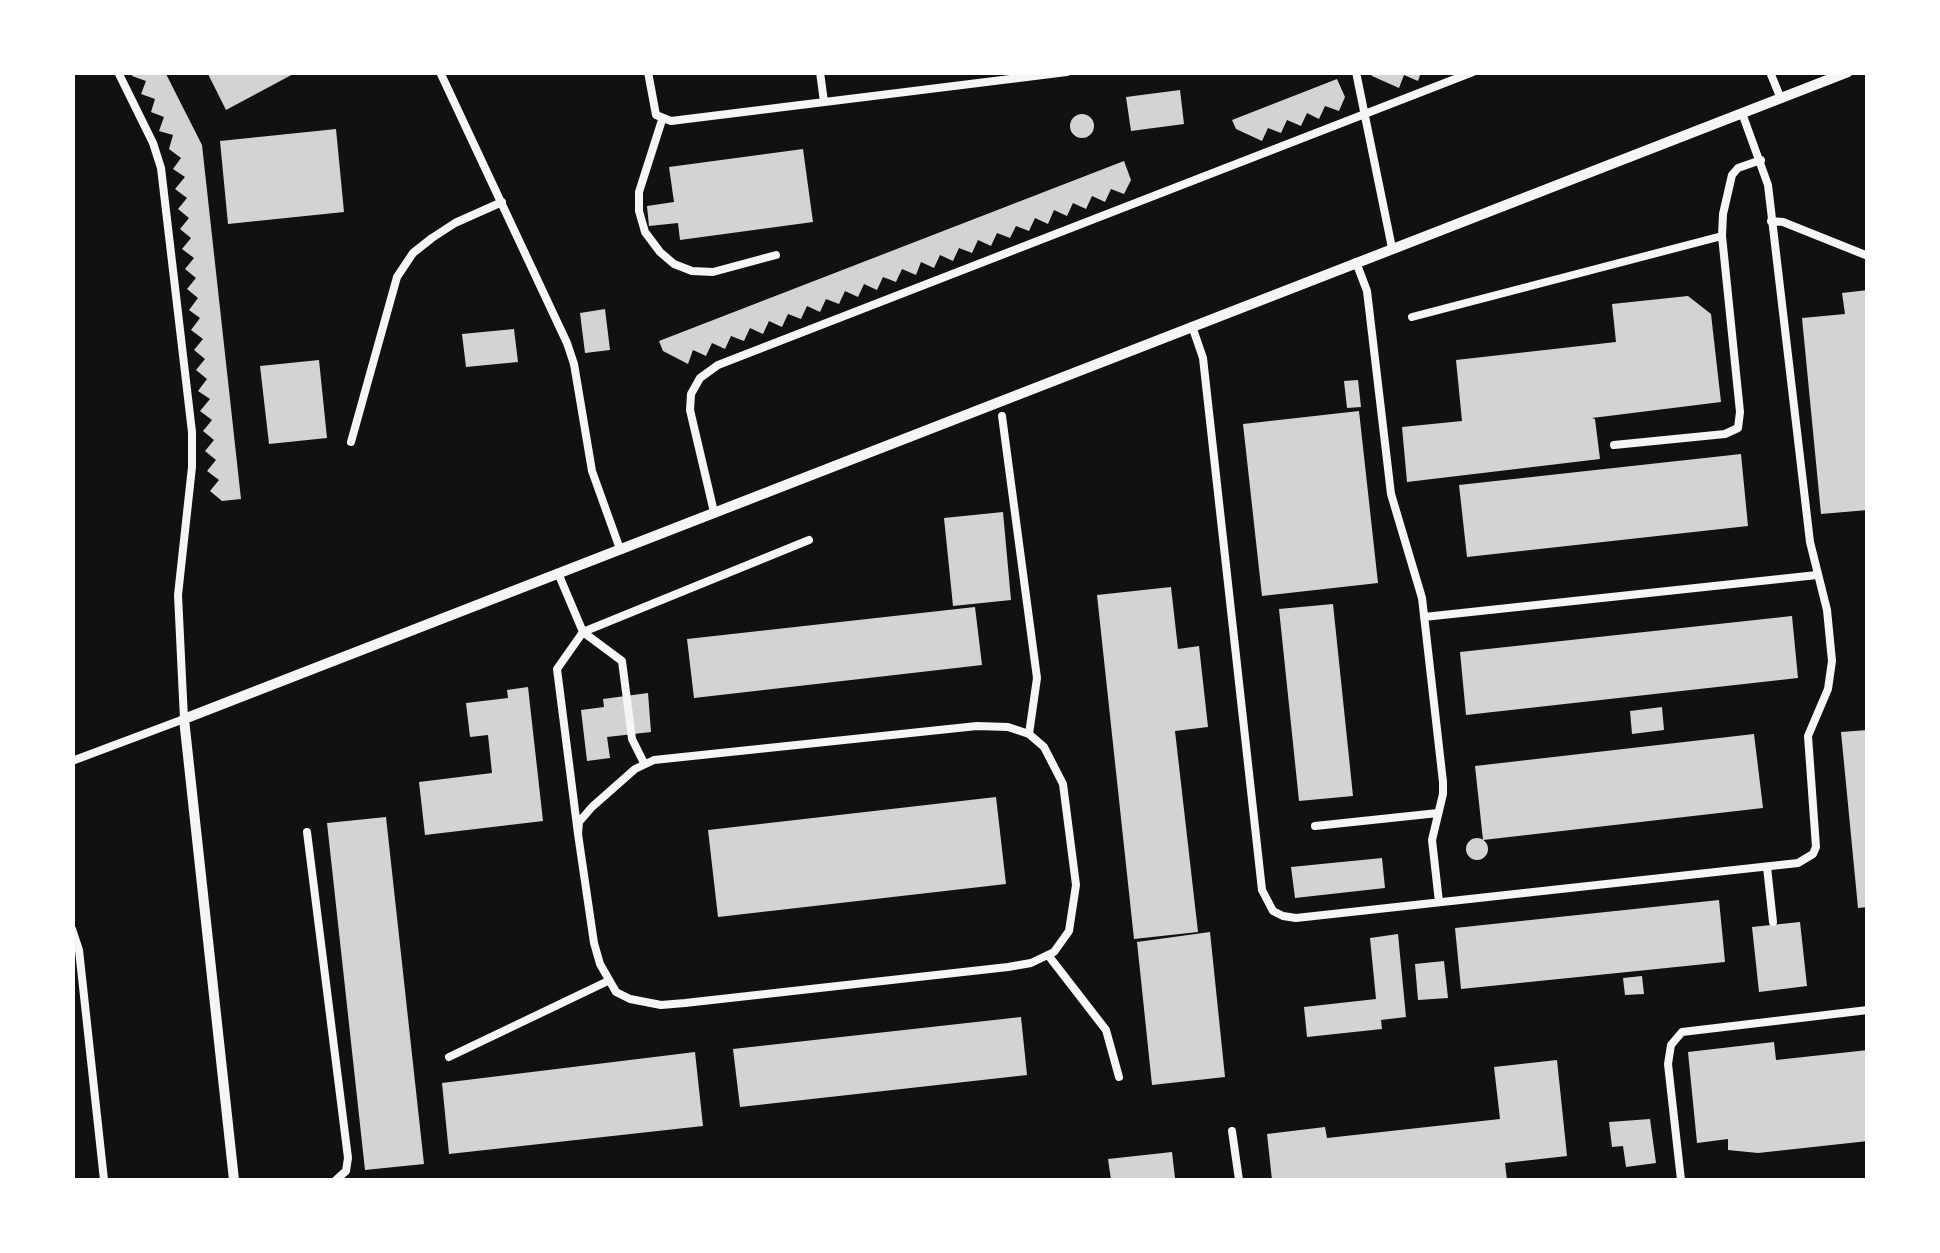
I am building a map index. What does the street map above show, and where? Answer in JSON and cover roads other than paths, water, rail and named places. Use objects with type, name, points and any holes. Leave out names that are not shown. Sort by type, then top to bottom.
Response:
[{"type":"street","points":[[234,1180],[184,719],[1848,72]]},
{"type":"lane","points":[[72,761],[184,719],[178,594],[192,467],[192,432],[160,168],[153,143],[118,72]]},
{"type":"lane","points":[[440,72],[568,343],[592,471],[620,549]]},
{"type":"lane","points":[[648,72],[655,110],[662,120],[671,121],[1066,72]]},
{"type":"lane","points":[[820,72],[824,102]]},
{"type":"lane","points":[[1356,72],[1392,248]]},
{"type":"lane","points":[[714,512],[690,410],[700,378],[718,365],[1474,72]]},
{"type":"lane","points":[[1770,72],[1781,98]]},
{"type":"lane","points":[[1192,326],[1203,358],[1262,890],[1274,911],[1288,918],[1798,863],[1813,854],[1816,847],[1808,736],[1828,689],[1832,661],[1827,610],[1810,542],[1768,185],[1742,114]]},
{"type":"lane","points":[[662,120],[639,192],[645,232],[660,252],[674,264],[692,271],[713,272],[776,254]]},
{"type":"lane","points":[[1614,445],[1725,434],[1738,428],[1740,412],[1722,236],[1732,175],[1738,168],[1760,160]]},
{"type":"lane","points":[[350,442],[397,276],[413,253],[432,238],[502,202]]},
{"type":"lane","points":[[1771,222],[1783,222],[1868,256]]},
{"type":"lane","points":[[1412,317],[1722,236]]},
{"type":"lane","points":[[1356,262],[1367,291],[1391,494],[1417,575],[1424,617],[1442,782],[1432,840],[1439,902]]},
{"type":"lane","points":[[1002,416],[1036,678],[1029,734]]},
{"type":"lane","points":[[578,834],[586,812],[644,763],[987,725],[1008,726],[1029,734],[1050,755],[1064,784],[1075,865],[1074,908],[1069,932],[1060,946],[1048,956],[1008,967],[661,1005],[630,999],[616,992],[608,981],[594,944],[578,834],[557,669],[582,632],[809,540]]},
{"type":"lane","points":[[558,573],[582,632],[622,661],[632,738],[644,763]]},
{"type":"lane","points":[[1424,617],[1817,575]]},
{"type":"lane","points":[[1315,826],[1438,813]]},
{"type":"lane","points":[[307,832],[348,1158],[346,1172],[336,1180]]},
{"type":"lane","points":[[1766,868],[1773,922]]},
{"type":"lane","points":[[72,929],[79,950],[104,1180]]},
{"type":"lane","points":[[1048,956],[1106,1030],[1119,1076]]},
{"type":"lane","points":[[449,1056],[608,981]]},
{"type":"lane","points":[[1681,1180],[1668,1064],[1671,1045],[1682,1032],[1868,1010]]},
{"type":"lane","points":[[1232,1131],[1239,1180]]}]
